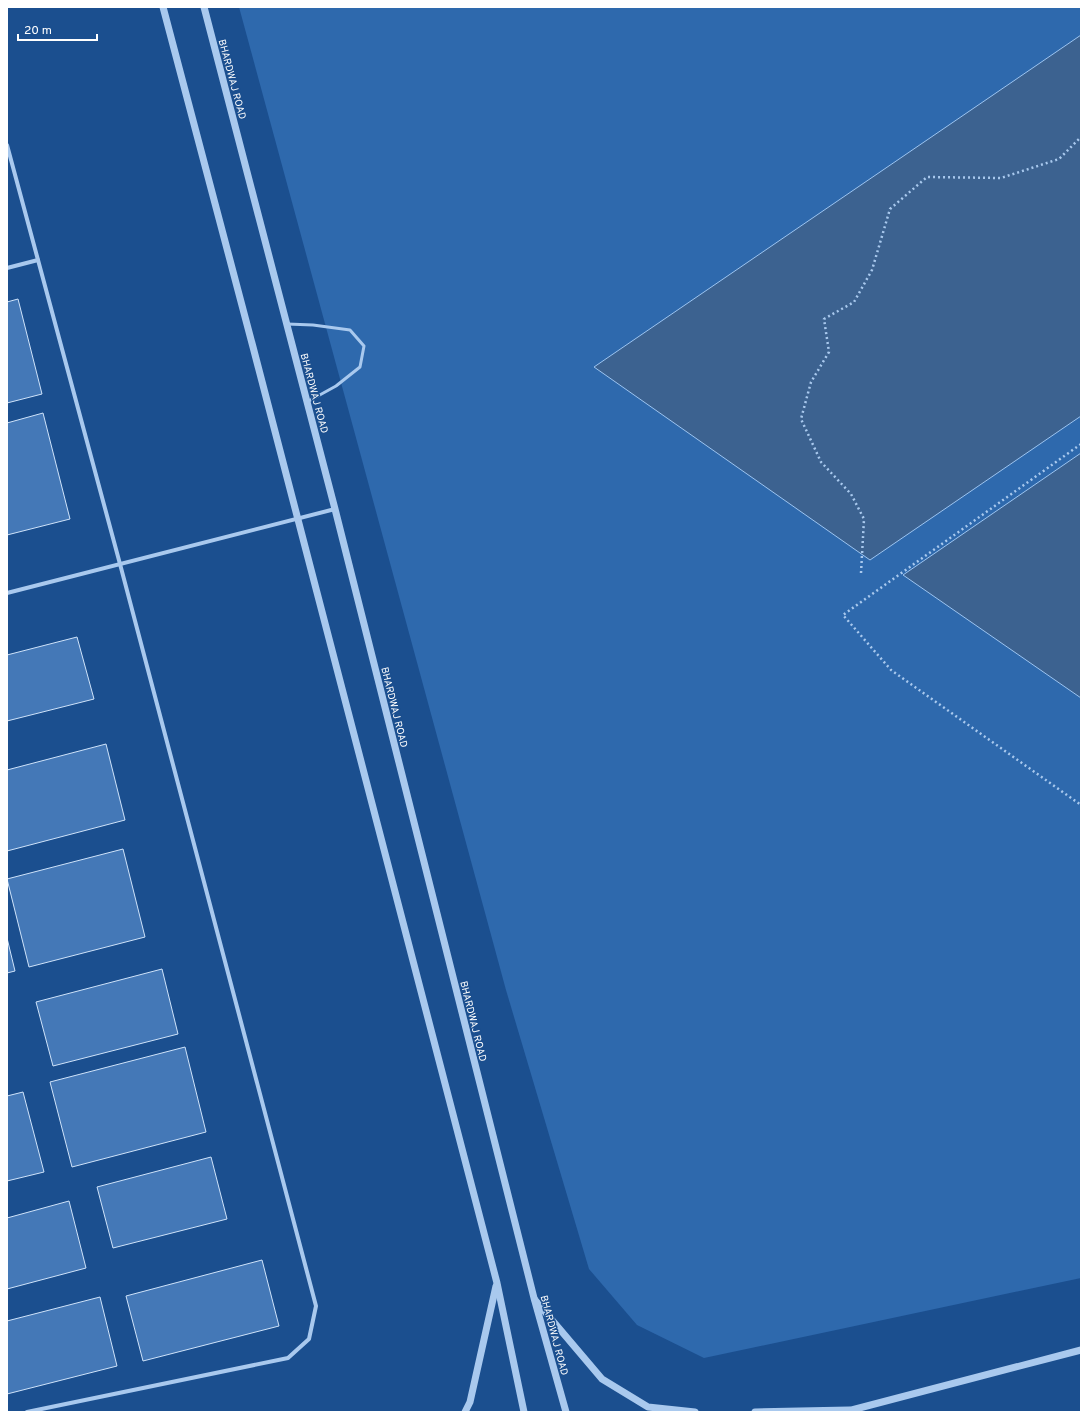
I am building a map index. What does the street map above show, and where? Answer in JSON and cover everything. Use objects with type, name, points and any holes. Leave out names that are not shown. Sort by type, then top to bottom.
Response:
[{"type":"street","points":[[163,7],[298,519],[496,1283],[524,1412]]},
{"type":"street","name":"BHARDWAJ ROAD","points":[[204,7],[335,509],[534,1298],[566,1412]]},
{"type":"street","points":[[7,145],[120,564],[316,1306],[309,1339],[288,1358],[26,1412]]},
{"type":"street","points":[[7,268],[38,260]]},
{"type":"street","points":[[7,594],[335,509]]},
{"type":"street","points":[[465,1412],[470,1402],[496,1283]]},
{"type":"street","points":[[534,1298],[602,1379],[648,1407],[695,1412]]},
{"type":"street","points":[[755,1412],[847,1411],[1081,1350]]},
{"type":"lane","points":[[287,324],[313,325],[350,330],[364,346],[360,367],[336,386],[307,402]]},
{"type":"path","points":[[861,573],[864,519],[851,494],[821,462],[801,419],[810,382],[829,352],[824,318],[854,302],[872,270],[890,209],[927,177],[1001,178],[1059,159],[1081,137]]},
{"type":"path","points":[[1081,444],[844,616],[891,670],[1081,805]]},
{"type":"shaded area","points":[[239,7],[1081,7],[1081,1278],[704,1358],[637,1325],[589,1269],[506,990]]},
{"type":"shaded area","points":[[1081,35],[1081,416],[870,560],[594,367]]},
{"type":"shaded area","points":[[1081,453],[1081,698],[903,575]]},
{"type":"building","points":[[18,299],[42,394],[7,403],[7,302]]},
{"type":"building","points":[[43,413],[70,519],[7,535],[7,423]]},
{"type":"building","points":[[77,637],[94,699],[7,721],[7,655]]},
{"type":"building","points":[[106,744],[125,820],[7,851],[7,770]]},
{"type":"building","points":[[123,849],[145,937],[29,967],[7,879]]},
{"type":"building","points":[[7,938],[15,971],[7,973]]},
{"type":"building","points":[[162,969],[178,1034],[53,1066],[36,1002]]},
{"type":"building","points":[[185,1047],[206,1132],[72,1167],[50,1082]]},
{"type":"building","points":[[23,1092],[44,1172],[7,1181],[7,1096]]},
{"type":"building","points":[[211,1157],[227,1219],[113,1248],[97,1187]]},
{"type":"building","points":[[69,1201],[86,1268],[7,1289],[7,1218]]},
{"type":"building","points":[[262,1260],[279,1326],[143,1361],[126,1296]]},
{"type":"building","points":[[100,1297],[117,1366],[7,1394],[7,1321]]}]
